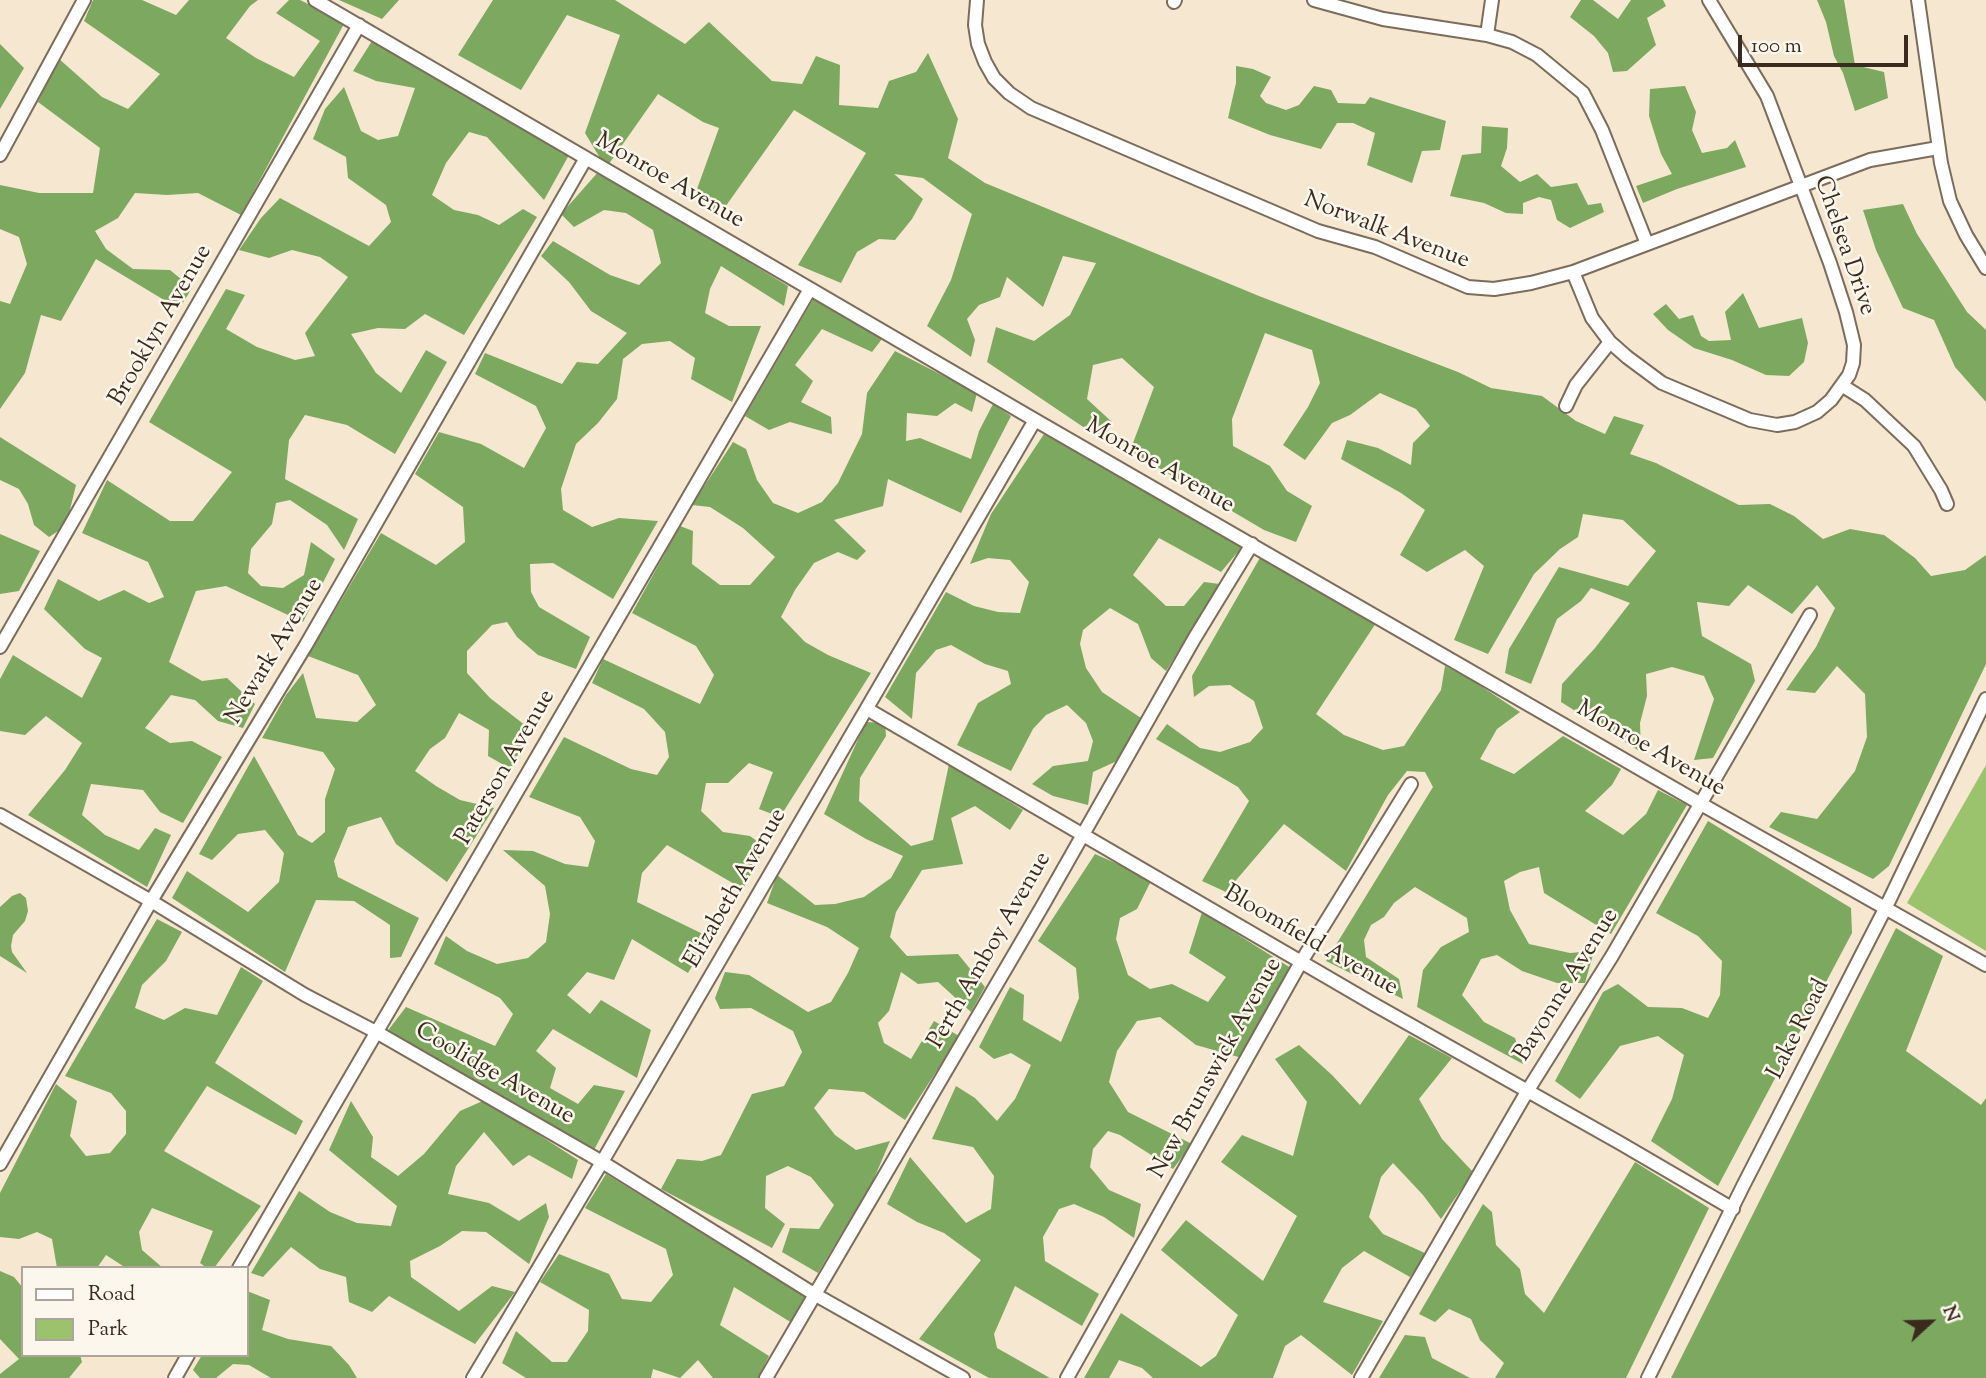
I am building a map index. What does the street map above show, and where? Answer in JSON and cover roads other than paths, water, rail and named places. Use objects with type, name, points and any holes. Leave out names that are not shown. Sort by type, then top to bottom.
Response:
[{"type":"street","points":[[0,155],[84,0]]},
{"type":"street","name":"Monroe Avenue","points":[[314,0],[1035,420],[1986,965]]},
{"type":"street","name":"Norwalk Avenue","points":[[977,0],[975,25],[985,62],[994,78],[1009,93],[1031,108],[1318,231],[1375,247],[1468,287],[1494,289],[1573,272],[1870,160],[1938,148]]},
{"type":"street","points":[[1314,0],[1383,19],[1487,35],[1512,42],[1537,55],[1583,93],[1602,130],[1647,244]]},
{"type":"street","points":[[1487,35],[1492,0]]},
{"type":"street","name":"Chelsea Drive","points":[[1573,272],[1592,318],[1610,342],[1626,358],[1662,383],[1750,420],[1777,425],[1795,422],[1817,412],[1843,386],[1853,363],[1854,345],[1846,312],[1767,96],[1709,0]]},
{"type":"street","points":[[1918,0],[1938,148],[1950,201],[1986,268]]},
{"type":"street","name":"Brooklyn Avenue","points":[[0,647],[359,25]]},
{"type":"street","name":"Newark Avenue","points":[[0,1164],[151,901],[306,645],[586,158]]},
{"type":"street","name":"Paterson Avenue","points":[[240,1266],[810,289]]},
{"type":"street","points":[[1566,406],[1576,386],[1610,342]]},
{"type":"street","points":[[1843,386],[1865,400],[1914,446],[1947,504]]},
{"type":"street","name":"Elizabeth Avenue","points":[[473,1378],[1035,420]]},
{"type":"street","name":"Perth Amboy Avenue","points":[[766,1378],[1194,639],[1252,544]]},
{"type":"street","name":"Bayonne Avenue","points":[[1362,1378],[1528,1090],[1612,956],[1810,615]]},
{"type":"street","name":"Lake Road","points":[[1648,1378],[1886,907],[1986,699]]},
{"type":"street","name":"Bloomfield Avenue","points":[[867,709],[1733,1209]]},
{"type":"street","name":"New Brunswick Avenue","points":[[1067,1378],[1301,962],[1411,784]]},
{"type":"street","name":"Coolidge Avenue","points":[[0,815],[151,901],[305,995],[378,1032],[602,1162],[814,1294],[963,1378]]},
{"type":"street","points":[[175,1378],[187,1357]]}]
